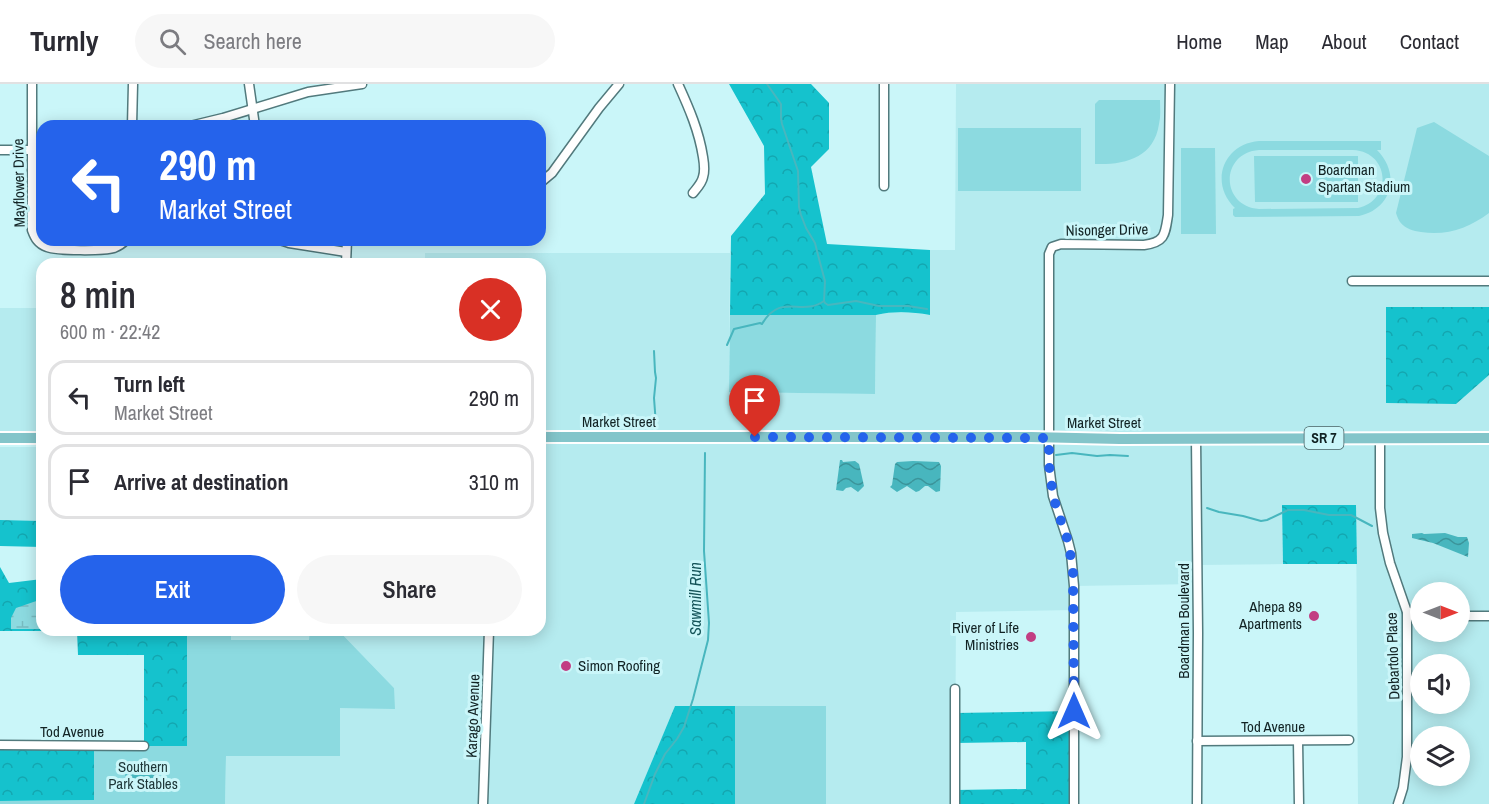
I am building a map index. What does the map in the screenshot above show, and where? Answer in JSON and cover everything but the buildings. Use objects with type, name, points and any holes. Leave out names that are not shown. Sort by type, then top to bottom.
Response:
[{"type":"main road","name":"Market Street","points":[[546,437],[1489,438]]},
{"type":"main road","points":[[0,438],[36,438]]},
{"type":"street","name":"Mayflower Drive","points":[[32,84],[32,230],[36,238]]},
{"type":"street","points":[[132,120],[133,84]]},
{"type":"street","points":[[249,84],[254,120]]},
{"type":"street","points":[[216,120],[308,92],[362,84]]},
{"type":"street","points":[[546,178],[619,84]]},
{"type":"street","points":[[678,84],[697,128],[703,161],[704,177],[693,193]]},
{"type":"street","points":[[884,84],[884,186]]},
{"type":"street","name":"Nisonger Drive","points":[[1049,438],[1049,252],[1052,247],[1061,244],[1144,244],[1162,239],[1168,215],[1170,84]]},
{"type":"street","points":[[0,150],[31,150]]},
{"type":"street","name":"Mayflower Drive","points":[[45,246],[74,249],[109,249],[119,246]]},
{"type":"street","points":[[308,246],[346,252]]},
{"type":"street","points":[[346,246],[346,258]]},
{"type":"street","points":[[1352,281],[1489,281]]},
{"type":"street","points":[[1049,438],[1052,488],[1068,541],[1073,570],[1074,804]]},
{"type":"street","name":"Boardman Boulevard","points":[[1196,438],[1197,804]]},
{"type":"street","name":"Debartolo Place","points":[[1380,438],[1380,508],[1383,533],[1390,563],[1407,612],[1407,757],[1403,788],[1398,804]]},
{"type":"street","points":[[1470,616],[1489,616]]},
{"type":"street","name":"Karago Avenue","points":[[483,804],[489,636]]},
{"type":"street","points":[[955,689],[955,804]]},
{"type":"street","name":"Tod Avenue","points":[[1197,741],[1349,740]]},
{"type":"street","points":[[1298,741],[1299,804]]},
{"type":"street","name":"Tod Avenue","points":[[0,745],[144,746]]},
{"type":"shaded area","points":[[956,84],[1489,84],[1489,804],[1358,804],[1356,505],[1282,505],[1283,564],[1198,565],[1197,584],[1074,586],[1074,610],[956,612],[955,804],[826,804],[825,706],[675,706],[634,804],[225,804],[226,756],[339,756],[340,708],[394,688],[344,636],[546,636],[546,258],[425,258],[425,253],[730,253],[729,392],[875,394],[876,315],[915,313],[930,315],[930,250],[955,250]]},
{"type":"shaded area","points":[[0,308],[36,308],[36,438],[0,438]]},
{"type":"shaded area","points":[[0,447],[36,447],[36,521],[0,520]]},
{"type":"shaded area","points":[[231,636],[310,636],[310,640],[231,640]]},
{"type":"green space","points":[[729,84],[811,84],[829,103],[829,149],[811,167],[827,244],[930,250],[930,315],[903,312],[876,315],[730,315],[731,236],[765,194],[764,146]]},
{"type":"green space","points":[[1099,100],[1160,100],[1160,118],[1156,136],[1144,152],[1127,161],[1095,164],[1095,104]]},
{"type":"green space","points":[[1434,122],[1489,156],[1489,213],[1457,230],[1440,233],[1407,228],[1400,222],[1396,213],[1417,128]]},
{"type":"green space","points":[[958,128],[1081,128],[1081,191],[958,191]]},
{"type":"green space","points":[[1259,141],[1381,141],[1381,150],[1377,150],[1389,169],[1391,180],[1386,198],[1370,212],[1359,216],[1235,217],[1233,209],[1235,208],[1227,198],[1222,177],[1229,157],[1236,149]],"holes":[[[1259,150],[1353,150],[1365,153],[1374,159],[1380,167],[1382,177],[1382,187],[1377,196],[1358,208],[1259,209],[1246,206],[1237,199],[1232,190],[1230,180],[1232,169],[1237,160],[1246,153]]]},
{"type":"green space","points":[[1181,148],[1215,148],[1216,234],[1181,234]]},
{"type":"green space","points":[[1254,156],[1358,156],[1358,202],[1255,202]]},
{"type":"green space","points":[[1386,307],[1489,307],[1489,375],[1456,404],[1386,403]]},
{"type":"green space","points":[[730,315],[876,315],[875,394],[729,392]]},
{"type":"green space","points":[[1282,505],[1356,505],[1357,564],[1283,564]]},
{"type":"green space","points":[[0,520],[36,521],[36,547],[0,546]]},
{"type":"green space","points":[[0,567],[9,583],[36,580],[36,631],[0,631]]},
{"type":"green space","points":[[36,601],[36,629],[11,629],[11,618],[16,608]]},
{"type":"green space","points":[[77,636],[187,636],[187,746],[147,746],[144,744],[144,655],[78,655]]},
{"type":"green space","name":"Southern Park Stables","points":[[187,636],[231,636],[231,640],[309,640],[309,636],[344,636],[394,688],[395,709],[340,708],[340,756],[226,756],[225,804],[0,804],[0,801],[94,800],[94,746],[187,746]]},
{"type":"green space","points":[[675,706],[735,706],[735,804],[634,804]]},
{"type":"green space","points":[[735,706],[826,706],[826,804],[735,804]]},
{"type":"green space","points":[[1074,711],[1074,804],[955,804],[955,790],[1026,789],[1026,742],[955,743],[955,713]]},
{"type":"green space","points":[[0,745],[94,746],[94,800],[0,801]]},
{"type":"water","points":[[840,460],[855,461],[859,464],[864,486],[858,492],[851,487],[843,491],[836,490]]},
{"type":"water","points":[[913,461],[939,462],[941,466],[940,491],[936,492],[925,486],[916,492],[907,486],[897,492],[890,487],[895,464]]},
{"type":"water","points":[[1445,533],[1467,537],[1468,557],[1433,543],[1412,538],[1412,534]]},
{"type":"water","points":[[147,763],[155,766],[154,779],[139,781],[126,779],[128,765]]},
{"type":"waterway","name":"Sawmill Run","points":[[767,84],[781,104],[782,124],[798,171],[799,207],[806,228],[815,243],[825,281],[824,301]]},
{"type":"waterway","points":[[824,301],[828,305],[856,301],[879,306],[908,306],[927,309]]},
{"type":"waterway","name":"Sawmill Run","points":[[727,345],[734,329],[762,324],[776,309],[807,307],[824,301]]},
{"type":"waterway","name":"Sawmill Run","points":[[654,351],[656,425]]},
{"type":"waterway","name":"Sawmill Run","points":[[644,804],[665,754],[684,727],[708,640],[704,551],[705,453]]},
{"type":"waterway","points":[[1056,455],[1072,453],[1128,456]]},
{"type":"waterway","points":[[1207,508],[1261,521],[1288,510],[1351,515],[1372,526]]},
{"type":"place","name":"Boardman Spartan Stadium","points":[[1306,179]]},
{"type":"place","name":"Ahepa 89 Apartments","points":[[1314,616]]},
{"type":"place","name":"River of Life Ministries","points":[[1031,637]]},
{"type":"place","name":"Simon Roofing","points":[[566,666]]},
{"type":"route","points":[[755,437],[1049,438],[1052,488],[1068,541],[1073,570],[1074,711]]}]
